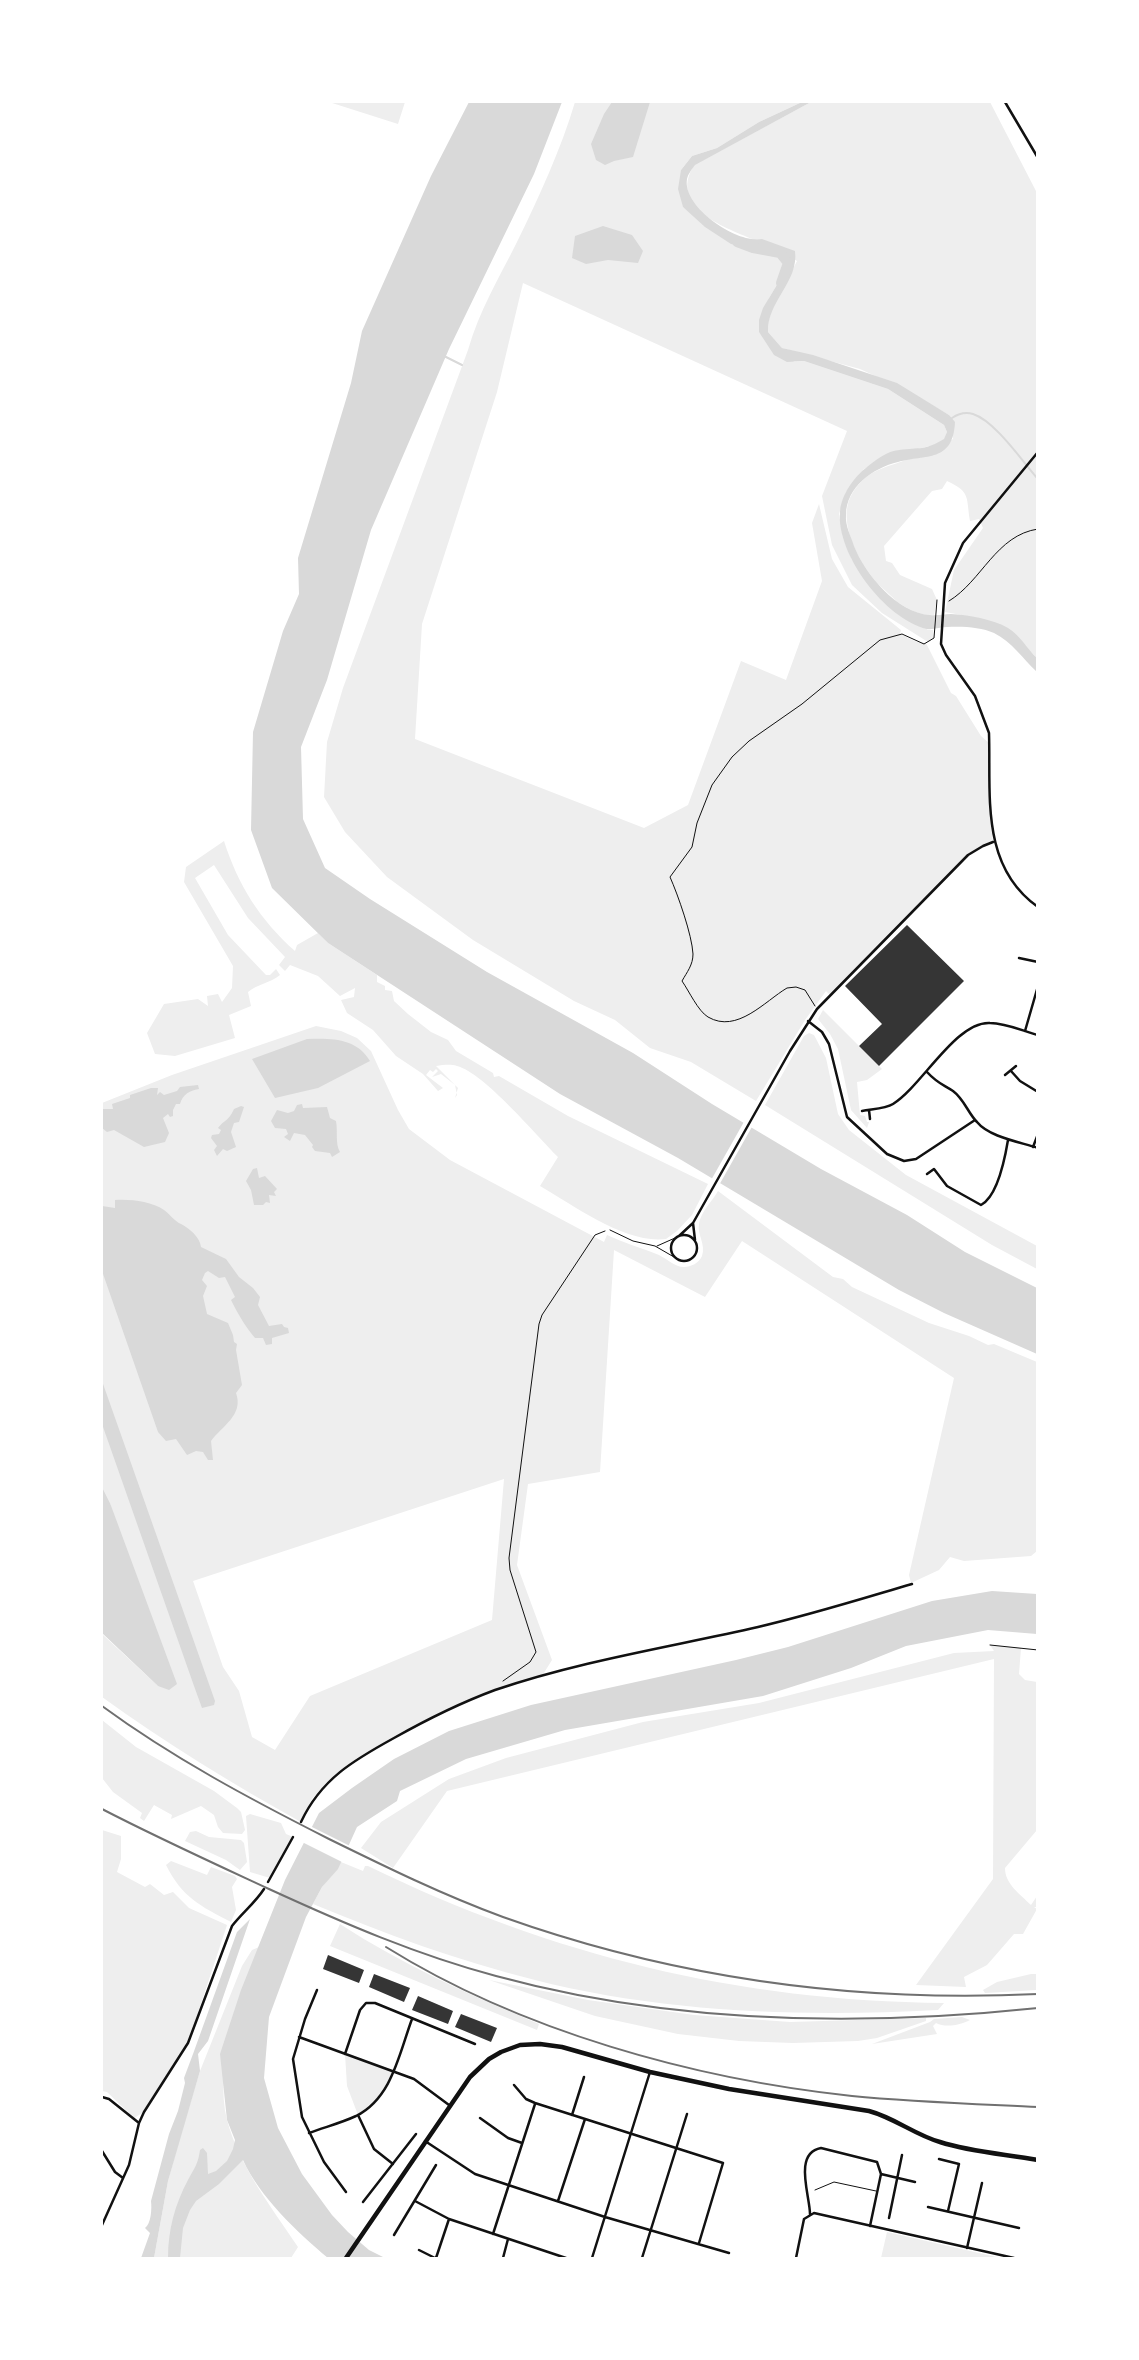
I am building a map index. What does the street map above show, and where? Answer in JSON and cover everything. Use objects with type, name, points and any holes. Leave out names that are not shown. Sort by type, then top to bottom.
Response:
[{"type":"highway","points":[[346,2259],[470,2077],[489,2059],[520,2045],[562,2047],[650,2072],[794,2100],[869,2111],[890,2118],[939,2142],[1038,2160]]},
{"type":"street","points":[[1005,102],[1038,158]]},
{"type":"street","points":[[1038,452],[963,543],[945,583],[942,628],[943,650],[975,696],[989,733],[990,819],[993,842],[1009,878],[1025,897],[1038,907]]},
{"type":"street","points":[[693,1223],[697,1252],[692,1259],[685,1261],[674,1257],[671,1250],[677,1237],[693,1223],[808,1021],[830,995],[968,855],[993,842]]},
{"type":"street","points":[[1019,958],[1038,962]]},
{"type":"street","points":[[1025,1031],[1038,986]]},
{"type":"street","points":[[808,1021],[822,1032],[829,1044],[847,1117],[887,1154],[904,1161],[916,1159],[975,1120]]},
{"type":"street","points":[[862,1111],[894,1103],[961,1035],[974,1027],[990,1023],[1038,1035]]},
{"type":"street","points":[[1005,1075],[1016,1066]]},
{"type":"street","points":[[1011,1071],[1020,1081],[1038,1092]]},
{"type":"street","points":[[927,1072],[940,1086],[953,1091],[979,1125],[1008,1140],[1035,1148],[1038,1134]]},
{"type":"street","points":[[869,1110],[870,1119]]},
{"type":"street","points":[[926,1174],[934,1169],[947,1186],[981,1205],[989,1201],[1003,1165],[1008,1140]]},
{"type":"street","points":[[677,1237],[690,1236],[695,1241]]},
{"type":"street","points":[[302,1822],[312,1799],[327,1782],[361,1756],[453,1707],[495,1690],[592,1664],[759,1626],[912,1584]]},
{"type":"street","points":[[268,1882],[293,1838]]},
{"type":"street","points":[[102,2224],[123,2178],[139,2123],[188,2043],[232,1926],[264,1889]]},
{"type":"street","points":[[317,1990],[293,2059],[302,2117],[324,2162],[346,2192]]},
{"type":"street","points":[[345,2054],[360,2010],[366,2003],[375,2003],[475,2043]]},
{"type":"street","points":[[309,2133],[358,2115],[373,2103],[388,2086],[412,2018]]},
{"type":"street","points":[[299,2037],[414,2080],[449,2105]]},
{"type":"street","points":[[592,2259],[650,2072]]},
{"type":"street","points":[[572,2115],[584,2077]]},
{"type":"street","points":[[514,2085],[526,2099],[535,2103],[723,2163],[699,2243]]},
{"type":"street","points":[[102,2097],[109,2099],[139,2123]]},
{"type":"street","points":[[493,2234],[535,2103]]},
{"type":"street","points":[[642,2259],[687,2114]]},
{"type":"street","points":[[358,2115],[374,2150],[393,2165]]},
{"type":"street","points":[[480,2118],[508,2138],[522,2143]]},
{"type":"street","points":[[558,2201],[584,2119]]},
{"type":"street","points":[[363,2202],[416,2134]]},
{"type":"street","points":[[425,2141],[461,2167],[509,2185],[729,2253]]},
{"type":"street","points":[[810,2214],[803,2181],[809,2153],[821,2148],[877,2162],[881,2174],[870,2226]]},
{"type":"street","points":[[102,2151],[115,2172],[123,2178]]},
{"type":"street","points":[[889,2218],[902,2155]]},
{"type":"street","points":[[939,2159],[959,2164],[948,2211]]},
{"type":"street","points":[[394,2235],[436,2165]]},
{"type":"street","points":[[881,2174],[915,2182]]},
{"type":"street","points":[[967,2248],[982,2183]]},
{"type":"street","points":[[415,2201],[449,2220],[566,2259]]},
{"type":"street","points":[[928,2207],[1019,2228]]},
{"type":"street","points":[[796,2259],[804,2219],[810,2214],[819,2213],[1014,2259]]},
{"type":"street","points":[[419,2250],[437,2258],[449,2220]]},
{"type":"street","points":[[503,2259],[508,2239]]},
{"type":"lane","points":[[610,1230],[633,1241],[655,1246],[674,1257]]},
{"type":"lane","points":[[655,1246],[677,1237]]},
{"type":"lane","points":[[815,2190],[834,2182],[878,2192]]},
{"type":"path","points":[[950,601],[1008,541],[1025,531],[1038,529]]},
{"type":"path","points":[[814,1005],[805,990],[796,987],[787,988],[742,1020],[718,1020],[706,1016],[682,981],[691,967],[692,950],[670,877],[692,847],[697,823],[712,785],[732,757],[880,640],[902,634],[924,644],[934,638],[937,600]]},
{"type":"path","points":[[503,1681],[527,1665],[536,1652],[510,1570],[509,1558],[539,1324],[542,1315],[595,1235],[604,1231]]},
{"type":"path","points":[[990,1645],[1038,1650]]},
{"type":"shaded area","points":[[329,102],[405,102],[398,124]]},
{"type":"shaded area","points":[[469,102],[562,102],[534,174],[449,349],[371,530],[327,680],[301,747],[303,819],[325,868],[487,972],[633,1053],[712,1104],[821,1169],[907,1215],[965,1252],[1037,1288],[1037,1354],[899,1290],[678,1158],[560,1094],[328,943],[272,888],[251,830],[253,732],[283,631],[299,594],[298,558],[351,383],[362,331],[431,176]]},
{"type":"shaded area","points":[[575,102],[802,102],[759,122],[717,148],[692,156],[681,170],[683,207],[759,248],[778,253],[787,259],[787,268],[769,298],[759,332],[794,362],[804,361],[888,389],[944,425],[947,432],[945,439],[934,445],[899,450],[864,469],[846,492],[839,514],[843,538],[852,560],[928,630],[933,630],[934,638],[928,642],[882,613],[852,585],[832,545],[822,496],[847,431],[523,283],[497,392],[422,624],[415,739],[644,828],[688,805],[741,661],[786,680],[822,581],[812,523],[819,504],[832,559],[848,587],[901,630],[900,634],[926,643],[951,693],[956,696],[981,736],[989,743],[993,842],[973,851],[830,995],[826,991],[805,1020],[756,1101],[691,1062],[650,1048],[615,1020],[574,1001],[473,940],[387,877],[345,832],[324,797],[327,742],[343,688],[478,322],[541,190]]},
{"type":"shaded area","points":[[612,102],[650,102],[633,157],[605,165],[596,160],[591,144]]},
{"type":"shaded area","points":[[802,102],[811,102],[695,165],[687,179],[688,190],[702,212],[726,230],[795,251],[792,272],[769,321],[768,332],[782,348],[813,355],[897,383],[949,415],[955,422],[953,435],[943,451],[889,465],[863,480],[847,505],[848,531],[859,557],[874,580],[894,600],[918,613],[965,615],[1008,628],[1037,658],[1037,672],[1006,641],[989,631],[959,627],[927,629],[911,623],[880,599],[866,582],[846,547],[841,529],[840,512],[846,493],[862,471],[886,454],[927,447],[944,439],[947,432],[944,425],[888,389],[804,361],[787,362],[774,355],[759,332],[759,320],[763,308],[787,268],[787,259],[778,253],[731,244],[705,227],[683,207],[678,189],[681,170],[692,156],[717,148],[759,122]]},
{"type":"shaded area","points":[[811,102],[990,102],[1037,193],[1037,658],[967,616],[945,612],[954,570],[983,528],[979,519],[970,521],[966,496],[955,485],[947,481],[942,489],[932,491],[884,546],[886,561],[892,563],[900,575],[932,589],[937,600],[934,615],[917,612],[899,603],[882,589],[868,571],[848,530],[847,511],[852,494],[864,479],[877,470],[920,455],[953,439],[949,415],[910,392],[860,369],[782,348],[768,332],[769,323],[774,305],[797,261],[717,223],[694,205],[688,194],[688,180],[694,165]]},
{"type":"shaded area","points":[[603,226],[632,235],[643,251],[638,263],[608,260],[586,264],[572,258],[575,236]]},
{"type":"shaded area","points":[[224,841],[243,887],[252,901],[271,927],[295,951],[297,945],[318,933],[328,943],[377,975],[377,982],[385,986],[385,990],[392,991],[394,1001],[408,1014],[431,1032],[448,1040],[456,1051],[493,1073],[494,1077],[499,1076],[568,1116],[708,1184],[692,1215],[666,1239],[634,1236],[584,1213],[540,1186],[558,1157],[495,1092],[468,1071],[454,1065],[436,1066],[455,1085],[441,1074],[432,1077],[438,1071],[436,1069],[433,1072],[430,1070],[426,1075],[443,1088],[438,1091],[423,1074],[396,1056],[373,1030],[347,1013],[341,1000],[354,997],[355,988],[340,996],[318,976],[290,965],[285,971],[279,965],[285,957],[248,918],[214,865],[195,878],[228,935],[266,975],[276,969],[280,975],[248,992],[251,1006],[229,1015],[235,1038],[175,1056],[155,1054],[147,1033],[164,1004],[198,999],[208,1006],[207,996],[218,994],[222,1002],[232,988],[233,966],[184,882],[186,867]]},
{"type":"shaded area","points":[[823,1010],[882,1069],[867,1080],[857,1082],[860,1115],[865,1116],[869,1122],[867,1128],[851,1110],[838,1049],[818,1019]]},
{"type":"shaded area","points":[[316,1026],[341,1031],[357,1038],[371,1051],[409,1129],[450,1160],[604,1242],[607,1235],[659,1255],[677,1266],[692,1265],[699,1261],[703,1252],[700,1219],[718,1191],[833,1277],[843,1279],[852,1287],[929,1323],[988,1345],[994,1344],[1037,1362],[1037,1551],[1031,1556],[964,1561],[950,1557],[939,1570],[911,1583],[909,1575],[954,1378],[742,1241],[705,1297],[614,1250],[600,1472],[528,1484],[517,1565],[552,1660],[542,1676],[495,1690],[453,1707],[361,1756],[327,1782],[312,1799],[301,1822],[200,1762],[102,1697],[102,1634],[158,1686],[110,1503],[102,1487],[102,1103],[172,1075]],"holes":[[[504,1479],[492,1620],[310,1696],[275,1750],[252,1737],[239,1691],[223,1667],[193,1581]]]},
{"type":"shaded area","points":[[809,1033],[814,1035],[826,1058],[838,1114],[849,1130],[906,1175],[1037,1246],[1037,1269],[992,1245],[765,1105],[804,1036]]},
{"type":"shaded area","points":[[307,1039],[343,1041],[365,1053],[370,1061],[318,1088],[275,1098],[252,1059]]},
{"type":"shaded area","points":[[198,1085],[199,1089],[187,1094],[180,1104],[176,1104],[173,1116],[168,1114],[163,1118],[169,1133],[165,1142],[144,1147],[114,1130],[107,1132],[102,1128],[102,1109],[113,1109],[112,1104],[130,1098],[130,1095],[158,1088],[157,1095],[160,1092],[164,1095],[177,1091],[180,1087]]},
{"type":"shaded area","points":[[302,1104],[303,1108],[327,1107],[330,1118],[336,1121],[340,1152],[332,1157],[330,1153],[315,1151],[305,1135],[294,1133],[290,1141],[284,1137],[288,1134],[286,1129],[275,1128],[271,1121],[277,1110],[288,1113]]},
{"type":"shaded area","points":[[244,1107],[239,1122],[234,1123],[231,1132],[236,1147],[227,1151],[223,1149],[217,1156],[214,1150],[217,1146],[211,1138],[212,1135],[219,1134],[221,1130],[218,1128],[234,1109]]},
{"type":"shaded area","points":[[257,1168],[259,1178],[265,1176],[277,1189],[274,1192],[276,1196],[269,1195],[270,1203],[263,1205],[254,1205],[246,1181],[253,1169]]},
{"type":"shaded area","points":[[115,1200],[140,1201],[164,1210],[194,1233],[201,1247],[226,1259],[239,1277],[253,1288],[260,1297],[258,1305],[269,1326],[282,1324],[288,1328],[289,1333],[272,1338],[272,1344],[266,1345],[263,1338],[255,1338],[231,1300],[235,1297],[225,1277],[219,1278],[208,1271],[205,1273],[202,1280],[207,1286],[203,1296],[207,1314],[228,1323],[237,1344],[242,1385],[236,1393],[238,1401],[235,1414],[211,1441],[213,1460],[208,1460],[203,1452],[196,1451],[187,1455],[176,1439],[166,1441],[158,1432],[102,1271],[102,1206],[115,1208]]},
{"type":"shaded area","points":[[102,1381],[215,1701],[214,1705],[202,1708],[102,1424]]},
{"type":"shaded area","points":[[102,1487],[177,1684],[169,1690],[158,1686],[102,1633]]},
{"type":"shaded area","points":[[992,1591],[1037,1594],[1037,1634],[988,1630],[906,1646],[851,1668],[763,1696],[565,1730],[466,1759],[400,1791],[397,1801],[357,1827],[338,1869],[322,1887],[306,1917],[269,2017],[264,2078],[278,2128],[302,2174],[348,2232],[369,2250],[385,2258],[328,2258],[269,2200],[243,2160],[219,2184],[196,2201],[183,2228],[180,2258],[168,2258],[169,2237],[176,2208],[200,2150],[203,2148],[207,2153],[208,2174],[227,2161],[233,2149],[235,2140],[227,2120],[220,2054],[241,1990],[285,1880],[319,1813],[394,1759],[449,1731],[531,1705],[788,1647],[932,1601]]},
{"type":"shaded area","points":[[990,1645],[1021,1648],[1019,1674],[1025,1680],[1037,1682],[1037,1830],[1005,1868],[1010,1884],[1031,1905],[1037,1896],[1037,1907],[1034,1907],[1037,1909],[1023,1934],[1014,1934],[987,1965],[964,1977],[966,1987],[916,1985],[993,1879],[994,1659],[447,1791],[393,1868],[361,1848],[381,1822],[449,1779],[506,1758],[643,1722],[759,1703],[954,1653],[994,1651]]},
{"type":"shaded area","points":[[102,1720],[136,1747],[214,1791],[237,1808],[241,1812],[245,1830],[242,1834],[223,1833],[214,1815],[201,1806],[171,1819],[172,1815],[154,1805],[144,1821],[140,1818],[142,1813],[113,1792],[102,1778]]},
{"type":"shaded area","points":[[250,1814],[281,1823],[286,1834],[293,1837],[270,1878],[250,1872],[246,1816]]},
{"type":"shaded area","points":[[102,1830],[121,1836],[121,1859],[117,1872],[145,1887],[150,1884],[164,1895],[173,1892],[189,1908],[227,1925],[188,2043],[144,2112],[134,2118],[107,2092],[102,2091]]},
{"type":"shaded area","points":[[196,1831],[209,1837],[241,1840],[244,1843],[247,1862],[240,1870],[226,1860],[185,1841],[190,1832]]},
{"type":"shaded area","points":[[171,1861],[207,1875],[211,1867],[235,1876],[237,1879],[232,1887],[236,1910],[231,1922],[185,1893],[166,1865]]},
{"type":"shaded area","points":[[341,1862],[363,1871],[365,1866],[368,1866],[437,1898],[507,1925],[648,1968],[720,1983],[793,1993],[944,2003],[938,2010],[888,2012],[735,2010],[634,2000],[535,1980],[422,1946],[313,1904]]},
{"type":"shaded area","points":[[250,1919],[208,2041],[198,2054],[200,2071],[168,2181],[154,2258],[141,2258],[150,2233],[145,2228],[150,2220],[151,2201],[178,2111],[184,2078],[237,1932]]},
{"type":"shaded area","points":[[340,1924],[437,1979],[539,2024],[537,2030],[330,1946]]},
{"type":"shaded area","points":[[259,1947],[231,2032],[226,2055],[224,2099],[227,2120],[240,2154],[257,2186],[298,2247],[291,2258],[154,2258],[168,2181],[200,2071],[242,1966],[252,1950]]},
{"type":"shaded area","points":[[1037,1974],[1037,1990],[985,1993],[983,1990],[997,1982]]},
{"type":"shaded area","points":[[489,1980],[588,2000],[694,2015],[790,2022],[926,2018],[926,2021],[877,2038],[858,2041],[739,2041],[678,2034],[595,2016]]},
{"type":"shaded area","points":[[962,2017],[970,2020],[953,2025],[936,2023],[933,2026],[937,2034],[872,2044],[934,2019]]},
{"type":"shaded area","points":[[345,2054],[393,2072],[379,2096],[358,2115],[347,2086]]},
{"type":"shaded area","points":[[887,2232],[1001,2258],[881,2258]]},
{"type":"pier","points":[[745,1120],[753,1125],[718,1187],[710,1182]]},
{"type":"pier","points":[[310,1826],[352,1847],[344,1863],[302,1842]]},
{"type":"building","points":[[907,925],[964,981],[879,1066],[859,1046],[882,1024],[845,986]]},
{"type":"building","points":[[328,1955],[364,1970],[359,1983],[323,1969]]},
{"type":"building","points":[[374,1974],[410,1988],[404,2002],[369,1987]]},
{"type":"building","points":[[418,1996],[453,2011],[448,2024],[412,2010]]},
{"type":"building","points":[[461,2014],[497,2028],[491,2042],[455,2027]]},
{"type":"waterway","points":[[737,242],[780,253],[788,263],[781,283]]},
{"type":"waterway","points":[[444,356],[462,365]]},
{"type":"waterway","points":[[952,418],[968,413],[981,418],[999,433],[1038,479]]},
{"type":"railway","points":[[102,1706],[212,1777],[329,1839],[459,1899],[503,1917],[568,1938],[700,1971],[833,1990],[969,1996],[1038,1994]]},
{"type":"railway","points":[[102,1809],[269,1889],[381,1937],[467,1968],[562,1992],[629,2004],[765,2017],[902,2018],[1038,2008]]},
{"type":"railway","points":[[386,1947],[438,1977],[551,2027],[671,2064],[792,2088],[852,2096],[1038,2107]]}]
